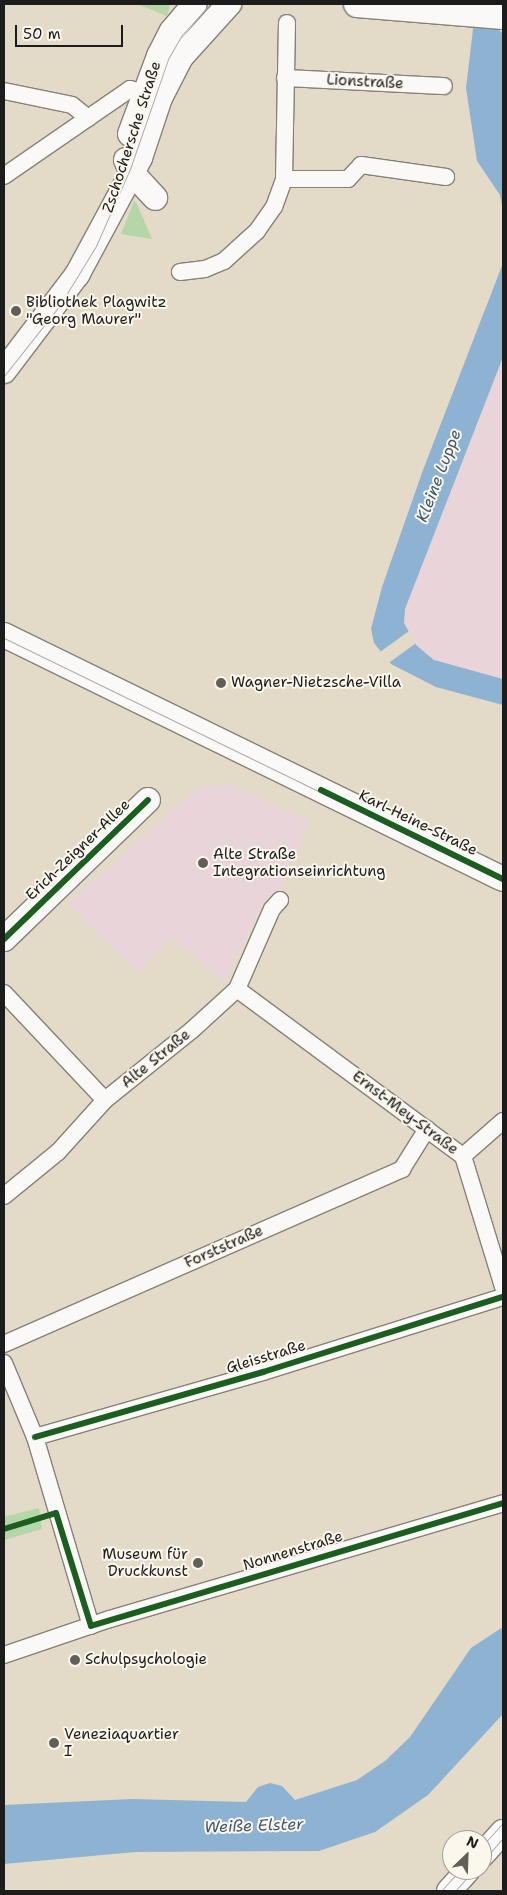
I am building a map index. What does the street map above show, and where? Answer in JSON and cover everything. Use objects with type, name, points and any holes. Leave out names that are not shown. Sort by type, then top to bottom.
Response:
[{"type":"main road","name":"Zschochersche Straße","points":[[4,371],[77,275],[104,222],[174,69],[188,47],[229,4]]},
{"type":"main road","points":[[358,4],[503,16]]},
{"type":"main road","name":"Zschochersche Straße","points":[[132,162],[144,93],[159,56],[189,7]]},
{"type":"main road","name":"Karl-Heine-Straße","points":[[4,635],[503,879]]},
{"type":"main road","name":"Erich-Zeigner-Allee","points":[[4,939],[148,800]]},
{"type":"main road","points":[[492,1844],[503,1832]]},
{"type":"main road","points":[[449,1891],[459,1880]]},
{"type":"street","points":[[180,272],[204,270],[224,261],[240,248],[274,207],[284,179],[287,23]]},
{"type":"street","name":"Lionstraße","points":[[286,78],[444,86]]},
{"type":"street","points":[[4,176],[130,89],[144,93]]},
{"type":"street","points":[[4,91],[72,104],[88,118]]},
{"type":"street","points":[[284,179],[348,179],[361,165],[446,177]]},
{"type":"street","name":"Alte Straße","points":[[4,1196],[58,1152],[105,1100],[192,1030],[237,988],[272,909],[280,900]]},
{"type":"street","name":"Ernst-Mey-Straße","points":[[237,988],[463,1156],[503,1287]]},
{"type":"street","points":[[4,993],[105,1100]]},
{"type":"street","points":[[463,1156],[503,1121]]},
{"type":"street","name":"Forststraße","points":[[4,1344],[402,1169],[427,1129]]},
{"type":"street","name":"Gleisstraße","points":[[36,1437],[263,1372],[503,1297]]},
{"type":"street","points":[[4,1363],[36,1437],[91,1626]]},
{"type":"street","name":"Nonnenstraße","points":[[4,1655],[91,1626],[503,1502]]},
{"type":"shaded area","points":[[503,357],[503,679],[434,660],[416,645],[404,623],[405,609]]},
{"type":"shaded area","name":"Alte Straße Integrationseinrichtung","points":[[231,784],[310,822],[275,898],[267,896],[224,982],[172,938],[138,972],[68,904],[198,787]]},
{"type":"green space","points":[[137,4],[170,4],[167,16]]},
{"type":"green space","points":[[134,201],[136,202],[152,239],[121,234]]},
{"type":"green space","points":[[39,1508],[42,1529],[4,1540],[4,1517]]},
{"type":"water","points":[[476,4],[502,33],[503,212],[500,195],[477,161],[466,88]]},
{"type":"water","name":"Kleine Luppe","points":[[503,263],[503,357],[405,609],[404,623],[416,645],[434,660],[503,679],[503,705],[436,687],[391,664],[374,643],[371,629],[382,587],[423,470]]},
{"type":"water","name":"Weiße Elster","points":[[503,1627],[503,1714],[428,1795],[375,1832],[319,1851],[135,1852],[4,1864],[4,1805],[132,1799],[246,1802],[258,1787],[270,1783],[282,1786],[295,1800],[357,1780],[385,1761],[410,1737],[471,1648]]},
{"type":"pier","points":[[409,631],[417,642],[387,664],[379,653]]},
{"type":"tram line","points":[[4,376],[60,305],[96,246],[130,169],[168,59],[182,35],[210,4]]},
{"type":"tram line","points":[[4,638],[503,881]]},
{"type":"tram line","points":[[492,1835],[503,1823]]},
{"type":"tram line","points":[[492,1851],[503,1838]]},
{"type":"tram line","points":[[441,1891],[451,1880]]},
{"type":"tram line","points":[[455,1891],[465,1880]]},
{"type":"cycle path","points":[[321,790],[503,879]]},
{"type":"cycle path","points":[[4,939],[148,800]]},
{"type":"cycle path","points":[[35,1437],[263,1372],[503,1297]]},
{"type":"cycle path","points":[[4,1529],[56,1513],[91,1626],[503,1503]]},
{"type":"place","name":"Bibliothek Plagwitz \"Georg Maurer\"","points":[[16,311]]},
{"type":"place","name":"Wagner-Nietzsche-Villa","points":[[221,683]]},
{"type":"place","name":"Alte Straße Integrationseinrichtung","points":[[203,863]]},
{"type":"place","name":"Museum für Druckkunst","points":[[198,1563]]},
{"type":"place","name":"Schulpsychologie","points":[[75,1660]]},
{"type":"place","name":"Veneziaquartier I","points":[[54,1743]]}]
